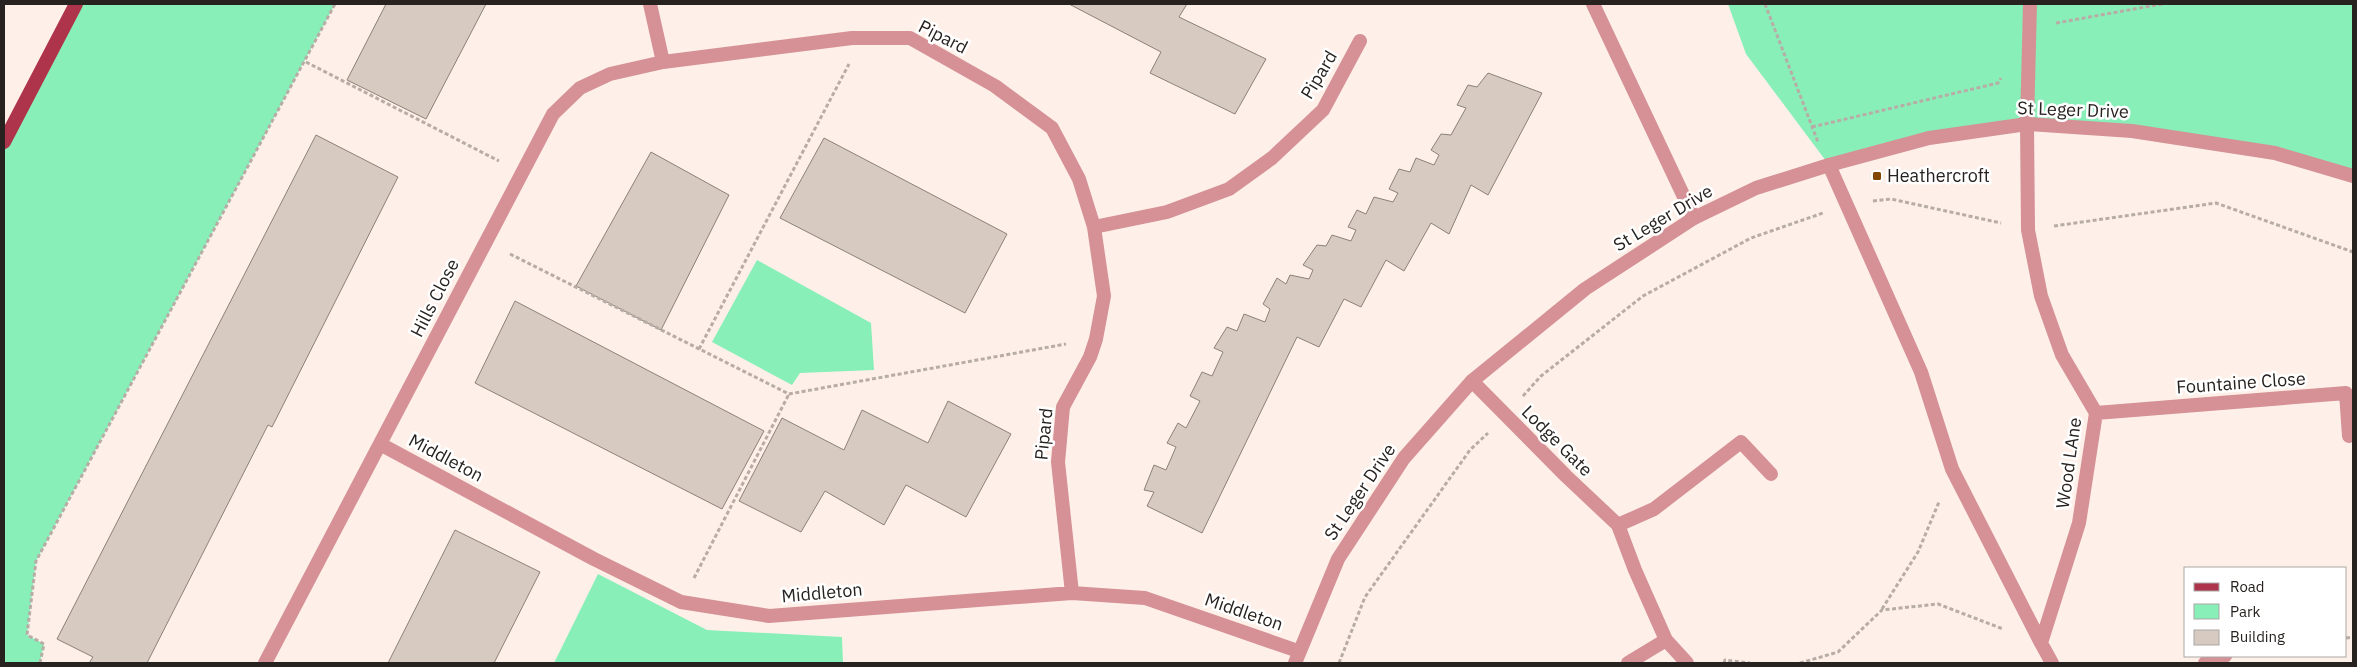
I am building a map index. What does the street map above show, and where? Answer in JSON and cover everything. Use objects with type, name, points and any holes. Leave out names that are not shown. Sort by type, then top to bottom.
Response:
[{"type":"main road","points":[[4,142],[76,4]]},
{"type":"street","points":[[650,4],[663,62]]},
{"type":"street","points":[[1592,4],[1694,218]]},
{"type":"street","name":"Wood LAne","points":[[2030,4],[2027,124],[2028,230],[2041,296],[2062,356],[2096,413],[2079,524],[2041,643]]},
{"type":"street","name":"Pipard","points":[[663,62],[862,38],[910,38],[994,86],[1052,128],[1080,178],[1094,227],[1104,296],[1096,339],[1090,357],[1064,407],[1058,462],[1072,593]]},
{"type":"street","name":"Pipard","points":[[1094,227],[1176,208],[1229,189],[1265,164],[1323,110],[1360,41]]},
{"type":"street","name":"Hills Close","points":[[266,663],[553,114],[580,88],[610,74],[663,62]]},
{"type":"street","name":"St Leger Drive","points":[[1296,657],[1338,559],[1404,458],[1472,381],[1585,289],[1694,218],[1756,188],[1829,165],[1929,138],[2027,124],[2132,130],[2274,153],[2353,176]]},
{"type":"street","points":[[1829,165],[1921,372],[1952,469],[2052,663]]},
{"type":"street","name":"Lodge Gate","points":[[1472,381],[1618,525],[1635,570],[1666,640],[1687,663]]},
{"type":"street","name":"Fountaine Close","points":[[2096,413],[2346,394],[2349,436]]},
{"type":"street","points":[[1618,525],[1654,509],[1741,442],[1772,474]]},
{"type":"street","name":"Middleton","points":[[380,444],[594,559],[681,602],[769,616],[1072,593],[1145,598],[1296,657]]},
{"type":"street","points":[[1628,663],[1666,640]]},
{"type":"street","points":[[2205,663],[2222,657]]},
{"type":"path","points":[[40,663],[44,644],[28,635],[36,561],[336,4]]},
{"type":"path","points":[[1765,4],[1812,127],[1829,165]]},
{"type":"path","points":[[2028,28],[2162,4]]},
{"type":"path","points":[[699,349],[862,38]]},
{"type":"path","points":[[306,62],[521,173]]},
{"type":"path","points":[[1812,127],[1998,83],[2003,75]]},
{"type":"path","points":[[1339,663],[1365,597],[1470,450],[1506,416],[1540,376],[1643,296],[1751,238],[1846,204],[1891,199],[2028,230],[2216,203],[2353,252]]},
{"type":"path","points":[[485,242],[789,394],[1096,339]]},
{"type":"path","points":[[681,602],[789,394]]},
{"type":"path","points":[[1800,663],[1838,652],[1882,610],[1918,552],[1952,469]]},
{"type":"path","points":[[1882,610],[1938,604],[2041,643]]},
{"type":"path","points":[[1724,663],[1725,660],[1750,663]]},
{"type":"green space","points":[[77,4],[335,4],[36,561],[27,635],[44,644],[40,663],[4,663],[4,142]]},
{"type":"green space","points":[[1728,4],[2353,4],[2353,176],[2275,153],[2027,124],[1829,165],[1746,54]]},
{"type":"green space","points":[[757,260],[871,323],[874,370],[800,373],[792,385],[712,342]]},
{"type":"green space","points":[[598,574],[707,630],[842,637],[843,663],[554,663]]},
{"type":"building","points":[[386,4],[486,4],[426,119],[347,80]]},
{"type":"building","points":[[1069,4],[1187,4],[1179,17],[1266,59],[1235,114],[1150,73],[1161,52]]},
{"type":"building","points":[[1488,73],[1542,93],[1488,195],[1471,185],[1449,234],[1431,223],[1404,271],[1386,260],[1361,307],[1344,299],[1319,347],[1297,337],[1202,533],[1147,506],[1154,492],[1144,490],[1154,465],[1166,470],[1176,447],[1167,443],[1178,423],[1186,428],[1200,401],[1190,396],[1202,372],[1212,376],[1223,352],[1214,348],[1227,327],[1237,331],[1244,314],[1265,322],[1270,309],[1263,304],[1277,278],[1286,284],[1290,275],[1309,279],[1313,270],[1303,265],[1317,245],[1326,246],[1332,235],[1351,241],[1356,230],[1348,227],[1357,210],[1366,214],[1374,197],[1393,202],[1398,193],[1389,189],[1399,169],[1410,172],[1416,158],[1434,165],[1439,155],[1431,150],[1441,134],[1451,135],[1466,108],[1457,105],[1468,85],[1477,87]]},
{"type":"building","points":[[316,135],[398,177],[272,427],[268,425],[147,663],[89,663],[93,657],[57,639]]},
{"type":"building","points":[[824,138],[1007,234],[965,313],[780,218]]},
{"type":"building","points":[[651,152],[729,195],[661,330],[576,286]]},
{"type":"building","points":[[515,301],[764,431],[722,509],[475,383]]},
{"type":"building","points":[[948,401],[1011,434],[966,517],[906,485],[884,525],[825,491],[801,532],[739,501],[782,418],[844,450],[862,410],[928,443]]},
{"type":"building","points":[[455,530],[540,572],[494,663],[388,663]]},
{"type":"place","name":"Heathercroft","points":[[1877,176]]}]
